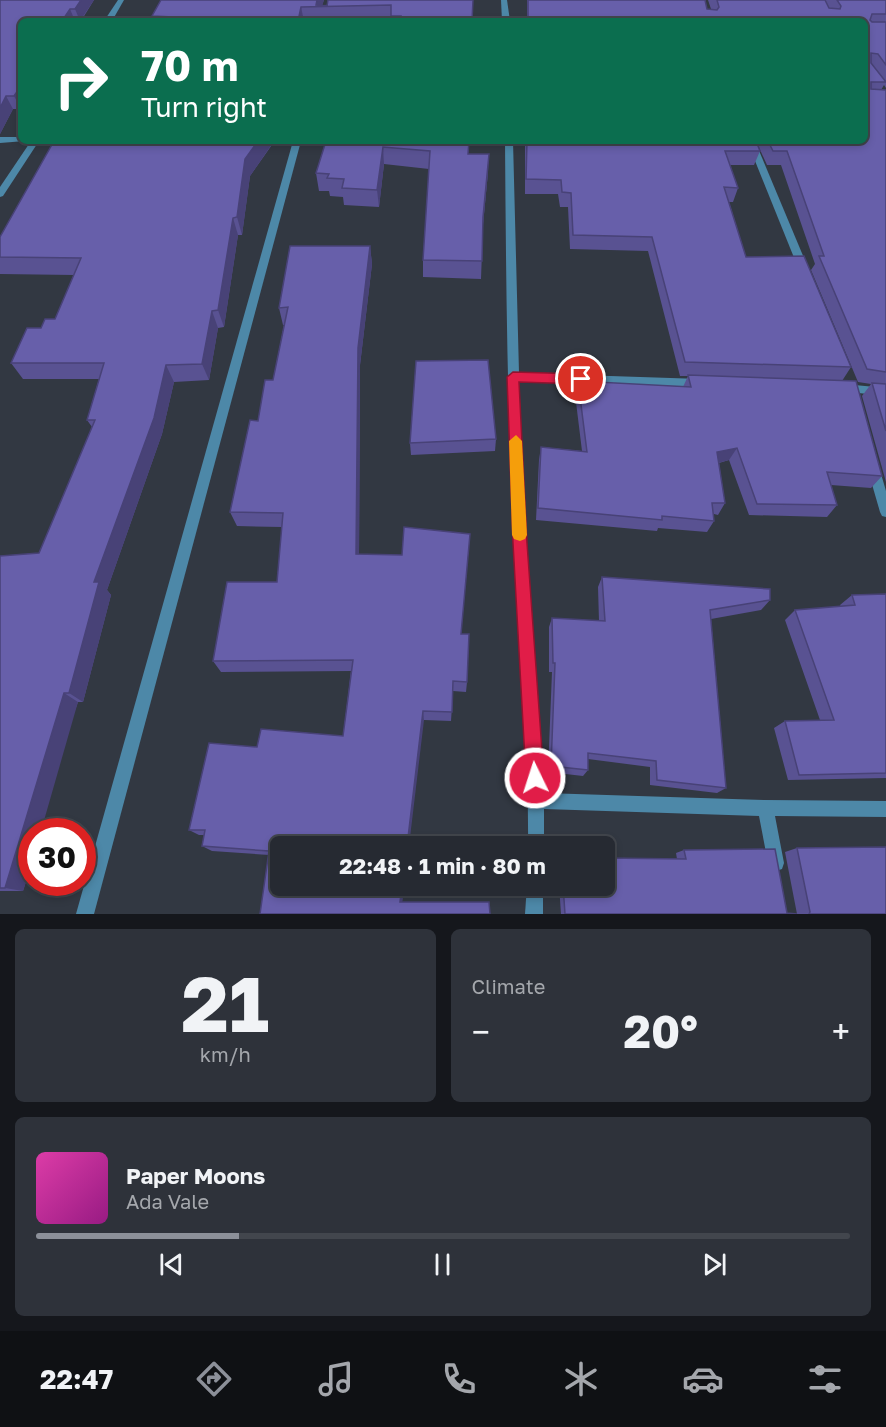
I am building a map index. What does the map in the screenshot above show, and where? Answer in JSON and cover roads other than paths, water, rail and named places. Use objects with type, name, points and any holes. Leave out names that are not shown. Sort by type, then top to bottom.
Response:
[{"type":"street","points":[[110,18],[121,0]]},
{"type":"street","points":[[504,0],[506,18]]},
{"type":"street","points":[[0,140],[18,140]]},
{"type":"street","points":[[0,194],[33,144]]},
{"type":"street","points":[[85,914],[296,144]]},
{"type":"street","points":[[509,144],[513,377],[520,543],[537,801],[536,836]]},
{"type":"street","points":[[752,144],[808,281]]},
{"type":"street","points":[[513,377],[711,384]]},
{"type":"street","points":[[828,388],[886,392]]},
{"type":"street","points":[[870,456],[886,512]]},
{"type":"street","points":[[537,801],[886,809]]},
{"type":"street","points":[[765,808],[779,879]]},
{"type":"street","points":[[534,914],[535,896]]}]
